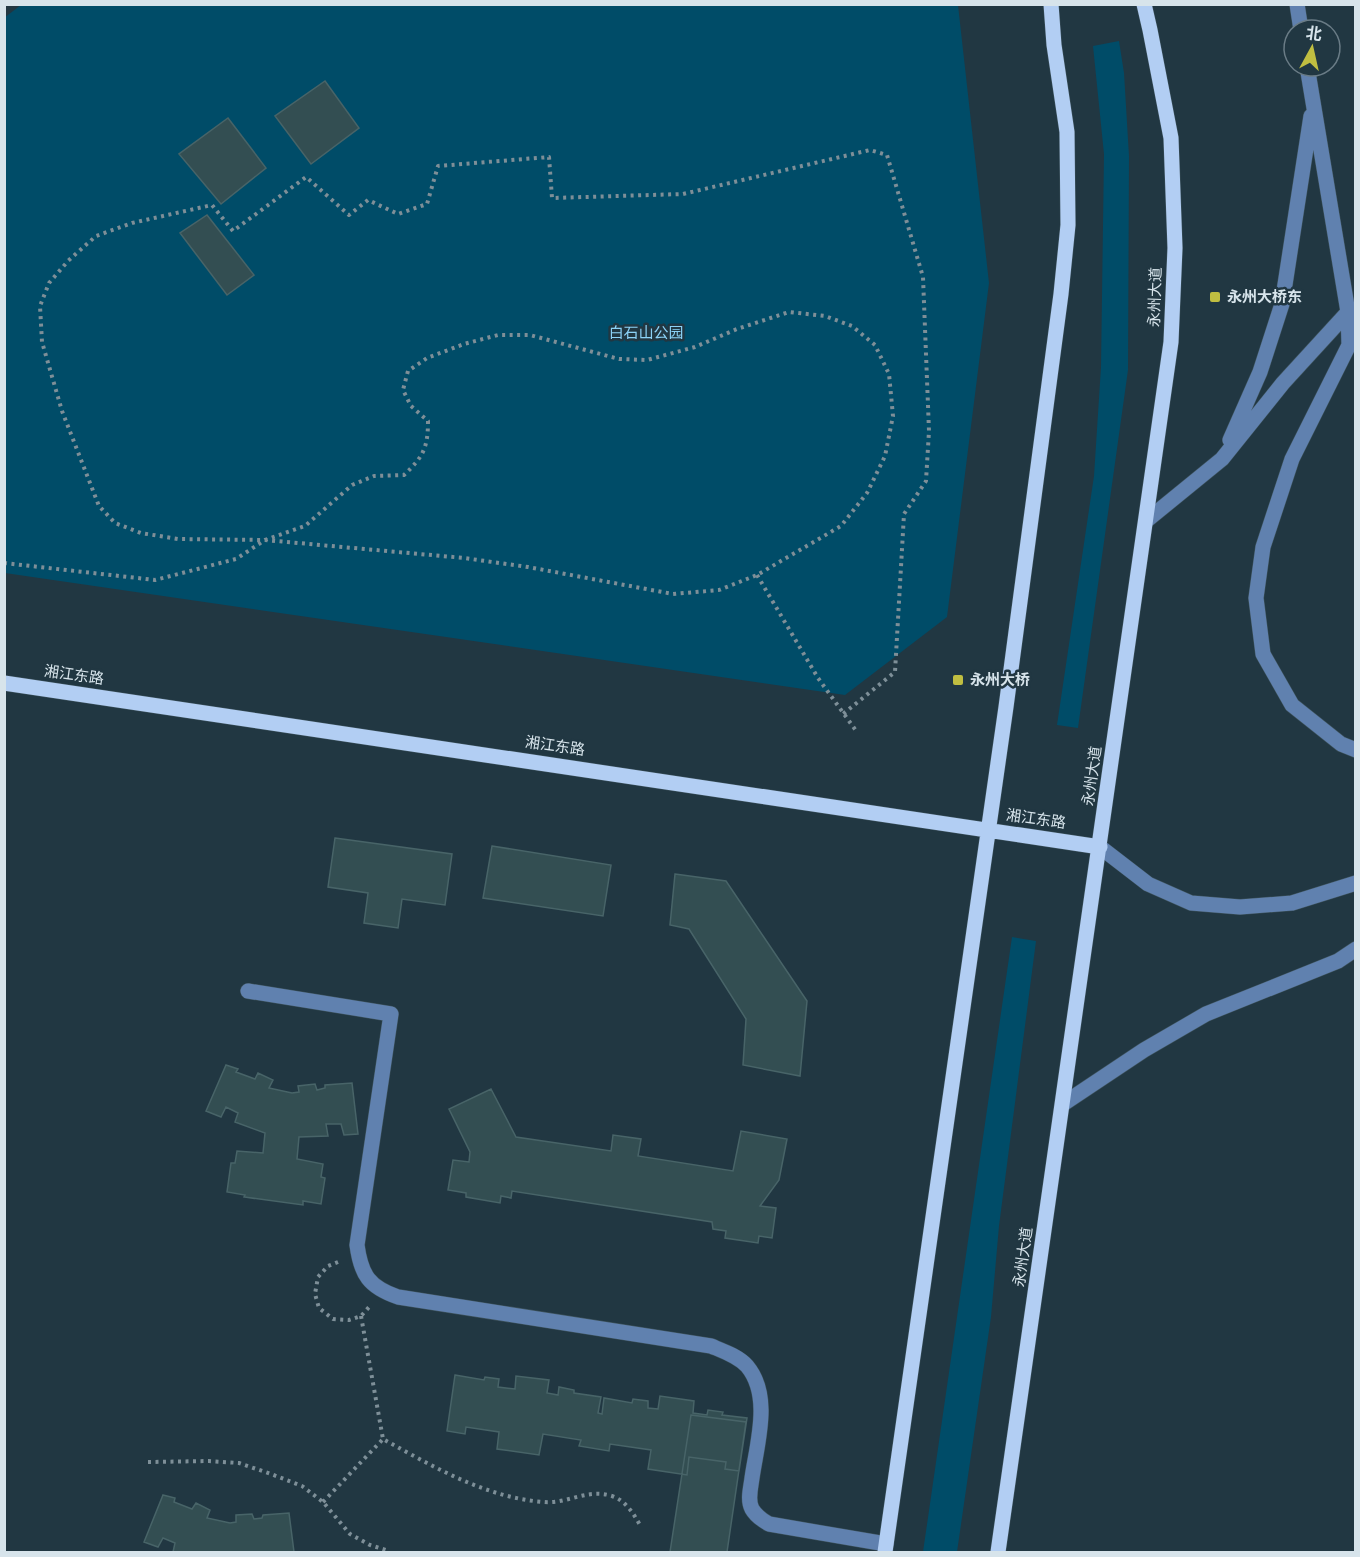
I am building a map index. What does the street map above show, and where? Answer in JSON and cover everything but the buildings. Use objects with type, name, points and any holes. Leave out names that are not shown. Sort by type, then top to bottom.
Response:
[{"type":"main road","points":[[886,1548],[1061,294],[1068,225],[1067,132],[1054,45],[1052,4]]},
{"type":"main road","name":"永州大道","points":[[998,1552],[1171,342],[1175,248],[1171,138],[1144,4]]},
{"type":"main road","name":"湘江东路","points":[[4,683],[1100,847]]},
{"type":"street","points":[[1309,78],[1348,312],[1348,345],[1292,459],[1263,547],[1256,598],[1263,654],[1292,705],[1341,744],[1356,750]]},
{"type":"street","points":[[1222,459],[1260,372],[1282,304],[1313,101]]},
{"type":"street","points":[[1146,521],[1222,459],[1283,383],[1348,312]]},
{"type":"street","points":[[1100,847],[1148,884],[1191,903],[1240,907],[1292,903],[1356,883]]},
{"type":"street","points":[[1063,1104],[1144,1050],[1206,1014],[1338,961],[1356,949]]},
{"type":"street","points":[[248,991],[391,1014],[357,1245],[363,1273],[376,1287],[384,1293],[398,1297],[711,1346],[731,1354],[746,1366],[756,1381],[761,1398],[761,1414],[750,1494],[751,1508],[759,1518],[769,1524],[886,1548]]},
{"type":"path","points":[[4,563],[155,580],[236,559],[265,540],[304,526],[351,485],[374,476],[404,476],[420,460],[428,439],[428,421],[411,406],[404,390],[408,371],[427,358],[464,344],[498,335],[530,335],[619,359],[647,360],[695,347],[737,329],[789,312],[825,316],[852,326],[875,345],[889,374],[893,416],[885,456],[867,493],[841,526],[757,575],[719,590],[673,594],[528,567],[464,558],[265,540],[178,538],[141,533],[115,523],[99,506],[62,411],[42,342],[40,306],[49,283],[68,261],[96,236],[132,223],[212,205],[233,231],[306,177],[349,215],[368,200],[398,214],[427,204],[438,166],[549,157],[552,198],[683,194],[870,150],[887,155],[923,278],[929,431],[926,481],[904,514],[895,672],[843,714]]},
{"type":"path","points":[[757,575],[818,678],[857,732]]},
{"type":"path","points":[[359,1261],[342,1260],[328,1266],[318,1277],[315,1294],[319,1308],[333,1319],[349,1320],[361,1316],[372,1304],[376,1287]]},
{"type":"path","points":[[361,1316],[383,1439]]},
{"type":"path","points":[[323,1502],[383,1439]]},
{"type":"path","points":[[383,1439],[438,1469],[490,1491],[548,1503],[590,1493],[613,1497],[630,1508],[640,1525]]},
{"type":"path","points":[[148,1461],[239,1463],[271,1474],[303,1486],[323,1502],[350,1534],[370,1545],[389,1551]]},
{"type":"green space","name":"白石山公园","points":[[21,5],[958,5],[989,283],[947,617],[845,695],[5,573],[4,18]]},
{"type":"green space","points":[[1119,41],[1124,73],[1129,156],[1128,370],[1078,728],[1057,725],[1094,476],[1101,367],[1104,154],[1093,46]]},
{"type":"green space","points":[[1012,937],[1036,941],[999,1226],[991,1317],[957,1552],[923,1552]]},
{"type":"place","name":"永州大桥东","points":[[1215,297]]},
{"type":"place","name":"永州大桥","points":[[958,680]]}]
